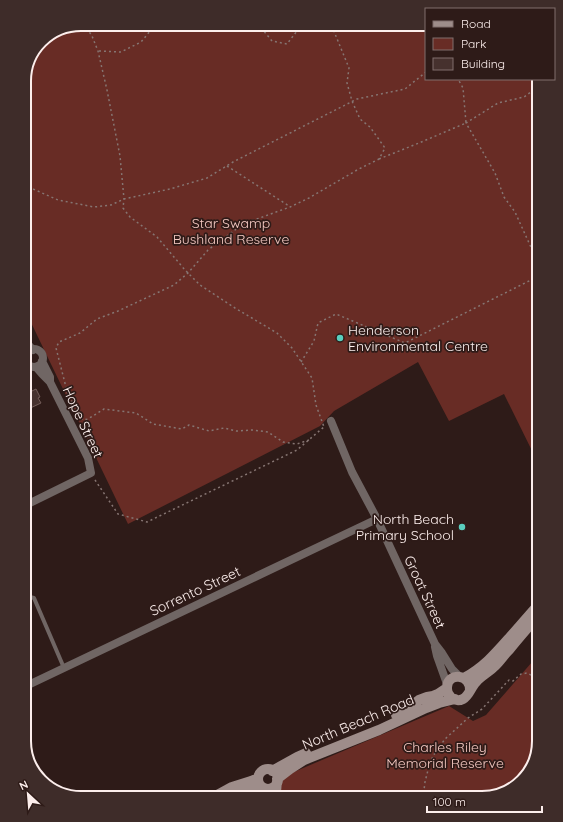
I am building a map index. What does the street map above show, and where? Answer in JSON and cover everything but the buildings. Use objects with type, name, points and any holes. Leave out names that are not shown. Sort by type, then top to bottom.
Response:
[{"type":"main road","name":"North Beach Road","points":[[275,777],[297,757],[350,737],[407,709],[419,700],[438,694],[447,686],[452,678],[471,674],[492,658],[532,612]]},
{"type":"main road","name":"North Beach Road","points":[[275,777],[304,760],[379,730],[426,708],[455,699],[461,700],[469,694],[470,690],[479,679],[496,666],[532,623]]},
{"type":"main road","points":[[462,677],[468,682],[470,690]]},
{"type":"main road","points":[[447,686],[449,695],[455,699]]},
{"type":"main road","points":[[225,791],[251,781],[260,784],[266,789],[272,788],[276,784],[275,777],[266,770],[261,772],[260,784],[264,791]]},
{"type":"main road","points":[[275,777],[276,791]]},
{"type":"main road","points":[[246,791],[260,784]]},
{"type":"street","points":[[31,368],[40,365],[42,361],[41,353],[33,350]]},
{"type":"street","name":"Hope Street","points":[[42,361],[50,377],[50,382]]},
{"type":"street","name":"Hope Street","points":[[31,368],[38,371],[50,382],[88,458],[91,473]]},
{"type":"street","name":"Groat Street","points":[[331,420],[352,472],[377,519],[435,644],[452,669],[462,677]]},
{"type":"street","points":[[31,503],[91,473]]},
{"type":"street","name":"Sorrento Street","points":[[31,684],[377,519]]},
{"type":"street","name":"Groat Street","points":[[435,644],[437,656],[447,686]]},
{"type":"lane","points":[[31,597],[34,598],[64,668]]},
{"type":"path","points":[[89,31],[98,50],[120,156],[124,199],[123,208],[130,217],[157,237],[200,285],[277,333],[292,348],[312,378],[316,405],[324,427]]},
{"type":"path","points":[[98,50],[121,52],[141,42],[150,31]]},
{"type":"path","points":[[264,31],[272,41],[287,44],[297,32],[306,31]]},
{"type":"path","points":[[334,31],[349,68],[347,83],[352,101],[360,119],[370,127],[385,148],[379,159]]},
{"type":"path","points":[[31,188],[58,200],[94,207],[111,205],[124,199],[170,189],[207,178],[357,98],[405,88],[425,73]]},
{"type":"path","points":[[459,80],[463,88],[466,122],[495,173],[504,196],[515,212],[532,250]]},
{"type":"path","points":[[309,440],[297,444],[283,442],[268,432],[253,430],[236,431],[224,428],[209,431],[190,425],[182,429],[153,424],[136,413],[104,409],[88,419],[83,420],[68,395],[56,348],[59,342],[80,333],[97,319],[174,285],[188,273],[208,250],[243,224],[290,207],[379,159],[466,122],[498,103],[524,97],[532,91]]},
{"type":"path","points":[[227,166],[290,207]]},
{"type":"path","points":[[301,362],[314,341],[318,323],[336,314],[405,343],[532,279]]},
{"type":"path","points":[[91,473],[118,514],[147,522],[297,450],[331,420]]},
{"type":"path","points":[[424,791],[428,770],[433,756],[445,739],[468,718],[482,709],[509,680],[513,681],[522,674],[527,673],[532,676]]},
{"type":"green space","name":"Star Swamp Bushland Reserve","points":[[81,31],[425,31],[425,80],[532,80],[532,451],[504,394],[449,421],[418,362],[334,411],[320,426],[128,524],[31,323],[31,78],[39,53],[53,39],[71,32]]},
{"type":"green space","name":"Charles Riley Memorial Reserve","points":[[532,662],[532,747],[528,760],[522,771],[512,781],[501,787],[488,791],[281,791],[282,777],[449,706],[473,721],[486,715]]},
{"type":"place","name":"Henderson Environmental Centre","points":[[340,338]]},
{"type":"place","name":"North Beach Primary School","points":[[462,527]]}]
